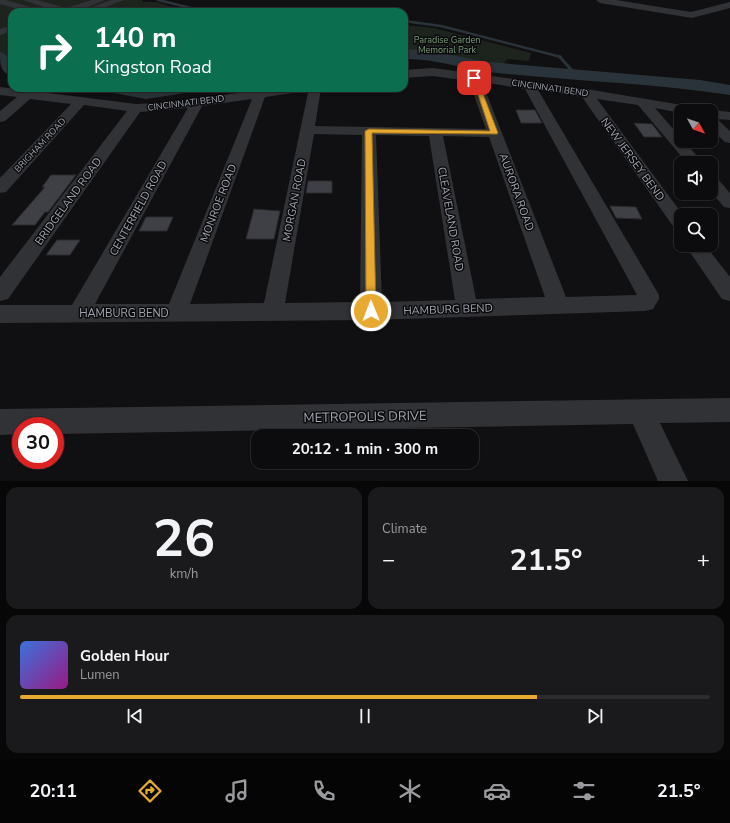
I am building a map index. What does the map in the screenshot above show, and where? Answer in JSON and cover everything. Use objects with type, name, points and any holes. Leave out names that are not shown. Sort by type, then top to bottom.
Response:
[{"type":"street","points":[[27,0],[54,8]]},
{"type":"street","points":[[78,8],[101,0]]},
{"type":"street","points":[[95,8],[120,0]]},
{"type":"street","points":[[600,0],[692,15],[713,8],[730,5]]},
{"type":"street","points":[[0,1],[24,8]]},
{"type":"street","points":[[692,4],[713,8]]},
{"type":"street","name":"CINCINNATI BEND","points":[[408,74],[433,72],[586,93],[674,107]]},
{"type":"street","name":"AURORA ROAD","points":[[474,78],[559,306]]},
{"type":"street","name":"HAMBURG BEND","points":[[0,314],[371,311],[645,303],[648,299],[648,295],[529,85]]},
{"type":"street","name":"CINCINNATI BEND","points":[[0,91],[136,108],[273,92]]},
{"type":"street","name":"MORGAN ROAD","points":[[273,311],[314,92]]},
{"type":"street","name":"NEW JERSEY BEND","points":[[586,93],[674,215]]},
{"type":"street","name":"MONROE ROAD","points":[[176,313],[260,94]]},
{"type":"street","points":[[0,118],[27,95]]},
{"type":"street","name":"BRIGHAM ROAD","points":[[0,188],[81,101]]},
{"type":"street","name":"CENTERFIELD ROAD","points":[[79,313],[197,102]]},
{"type":"street","points":[[642,102],[689,156]]},
{"type":"street","name":"BRIDGELAND ROAD","points":[[0,293],[136,108]]},
{"type":"street","points":[[718,115],[730,116]]},
{"type":"street","points":[[718,128],[730,139]]},
{"type":"street","points":[[308,130],[495,133]]},
{"type":"street","points":[[369,131],[371,311]]},
{"type":"street","name":"CLEAVELAND ROAD","points":[[435,131],[467,308]]},
{"type":"street","points":[[718,190],[730,203]]},
{"type":"street","points":[[700,252],[730,293]]},
{"type":"street","name":"METROPOLIS DRIVE","points":[[0,422],[730,410]]},
{"type":"street","points":[[641,412],[673,481]]},
{"type":"green space","points":[[0,0],[142,0],[143,2],[156,2],[176,8],[8,8],[8,56],[0,53]]},
{"type":"green space","name":"Paradise Garden Memorial Park","points":[[408,25],[434,28],[531,53],[529,61],[507,59],[502,66],[462,62],[416,51],[408,51]]},
{"type":"building","points":[[516,110],[535,110],[542,123],[521,123]]},
{"type":"building","points":[[634,123],[652,124],[662,137],[644,137]]},
{"type":"building","points":[[51,175],[76,175],[48,212],[45,212],[35,225],[12,225],[45,187],[42,187]]},
{"type":"building","points":[[308,181],[332,181],[332,193],[306,193]]},
{"type":"building","points":[[610,206],[636,207],[642,219],[616,218]]},
{"type":"building","points":[[254,209],[280,211],[274,239],[246,239]]},
{"type":"building","points":[[146,217],[173,217],[167,231],[139,231]]},
{"type":"building","points":[[57,240],[80,240],[70,255],[46,255]]},
{"type":"waterway","points":[[158,0],[191,8]]},
{"type":"waterway","points":[[408,22],[441,26],[560,57]]},
{"type":"waterway","points":[[408,54],[436,56],[488,67],[640,79],[730,90]]},
{"type":"waterway","points":[[0,57],[8,66]]},
{"type":"waterway","points":[[560,57],[575,74]]},
{"type":"waterway","points":[[136,92],[146,94],[159,92]]},
{"type":"route","points":[[371,311],[369,131],[495,133],[474,78]]}]
